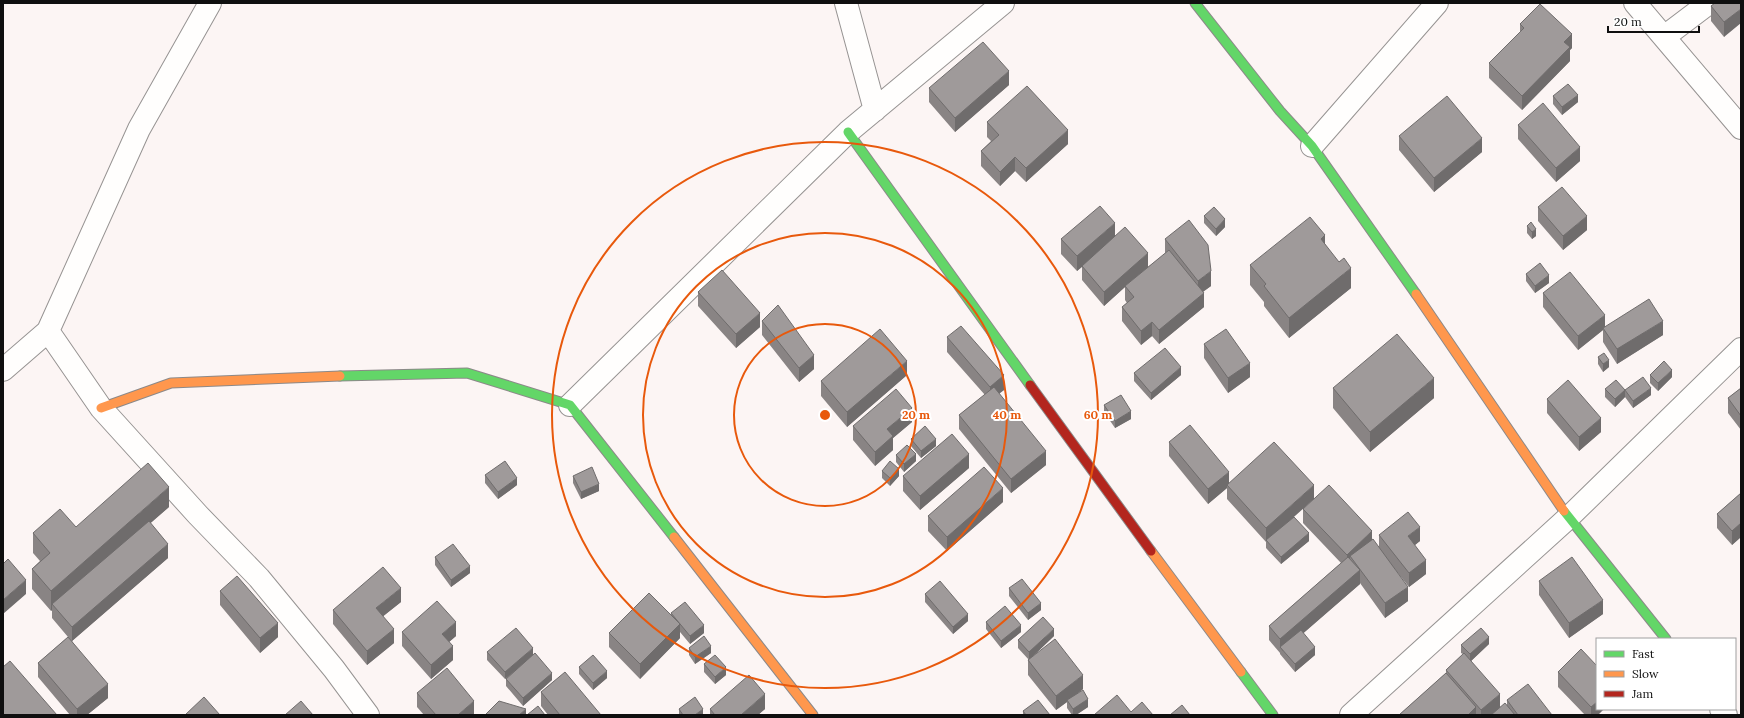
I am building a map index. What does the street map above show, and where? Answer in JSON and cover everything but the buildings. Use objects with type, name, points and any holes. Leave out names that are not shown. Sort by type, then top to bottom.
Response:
[{"type":"street","points":[[3,370],[48,331],[139,128],[210,3]]},
{"type":"street","points":[[846,3],[875,110]]},
{"type":"street","points":[[570,406],[848,132],[1003,3]]},
{"type":"street","points":[[1195,3],[1280,111],[1312,146],[1569,517],[1665,638]]},
{"type":"street","points":[[1312,146],[1437,3]]},
{"type":"street","points":[[1635,3],[1741,128]]},
{"type":"street","points":[[1664,37],[1709,3]]},
{"type":"street","points":[[848,132],[1121,511],[1273,715]]},
{"type":"street","points":[[48,331],[101,408],[198,515],[259,578],[334,669],[368,715]]},
{"type":"street","points":[[1351,715],[1569,517],[1741,349]]},
{"type":"street","points":[[101,408],[171,383],[321,376],[467,373],[570,406],[813,715]]},
{"type":"traffic: fast","points":[[1195,3],[1280,111],[1312,146],[1416,294]]},
{"type":"traffic: fast","points":[[848,132],[1030,385]]},
{"type":"traffic: fast","points":[[340,376],[467,373],[570,405],[674,537]]},
{"type":"traffic: fast","points":[[1564,511],[1665,638]]},
{"type":"traffic: fast","points":[[1241,672],[1273,715]]},
{"type":"traffic: slow","points":[[1416,294],[1564,511]]},
{"type":"traffic: slow","points":[[101,408],[171,383],[340,376]]},
{"type":"traffic: slow","points":[[674,537],[813,715]]},
{"type":"traffic: slow","points":[[1151,551],[1241,672]]},
{"type":"traffic: jam","points":[[1030,385],[1151,551]]}]
